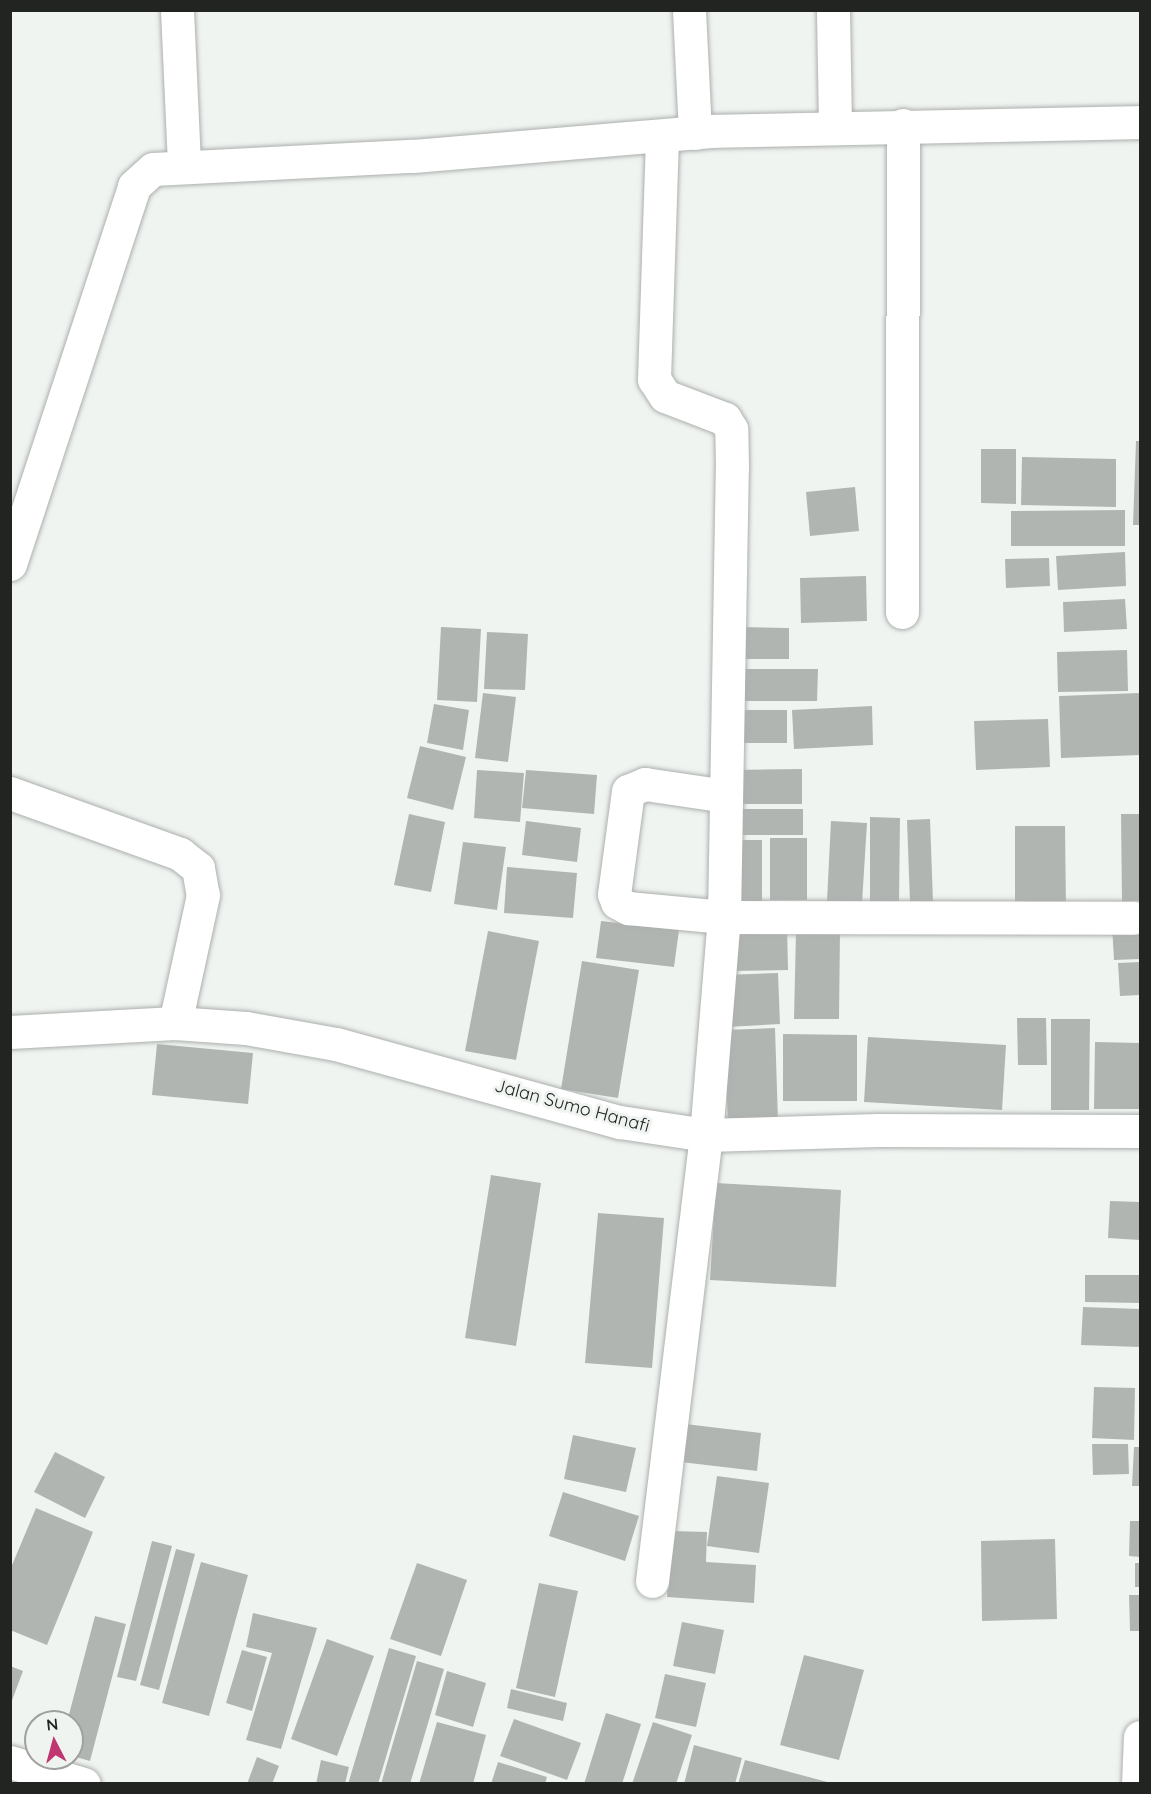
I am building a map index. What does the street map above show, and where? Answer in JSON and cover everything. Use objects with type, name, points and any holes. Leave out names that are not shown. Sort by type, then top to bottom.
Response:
[{"type":"street","points":[[177,10],[184,167]]},
{"type":"street","points":[[689,10],[695,133]]},
{"type":"street","points":[[833,10],[836,127]]},
{"type":"street","points":[[10,564],[134,186],[153,169],[413,156],[695,133],[903,125],[1140,122]]},
{"type":"street","points":[[902,612],[903,125]]},
{"type":"street","points":[[652,1581],[706,1135],[724,917],[733,443],[725,419],[665,396],[654,379],[662,136]]},
{"type":"street","points":[[726,796],[645,784],[628,791],[614,894],[617,902],[628,908],[724,917],[1133,918]]},
{"type":"street","points":[[10,793],[180,854],[198,868],[203,895],[174,1023]]},
{"type":"street","name":"Jalan Sumo Hanafi","points":[[10,1032],[174,1023],[246,1028],[336,1044],[620,1122],[706,1135],[878,1130],[1140,1131]]},
{"type":"street","points":[[1138,1784],[1140,1737]]},
{"type":"street","points":[[10,1762],[84,1784]]},
{"type":"building","points":[[1136,441],[1140,441],[1140,525],[1133,525]]},
{"type":"building","points":[[981,449],[1016,449],[1016,504],[981,503]]},
{"type":"building","points":[[1022,457],[1116,459],[1116,507],[1021,505]]},
{"type":"building","points":[[855,487],[859,531],[810,536],[806,492]]},
{"type":"building","points":[[1125,510],[1125,546],[1011,546],[1011,511]]},
{"type":"building","points":[[1125,552],[1126,586],[1058,590],[1056,556]]},
{"type":"building","points":[[1049,558],[1050,586],[1006,588],[1005,559]]},
{"type":"building","points":[[866,576],[867,621],[801,623],[800,578]]},
{"type":"building","points":[[1125,599],[1127,629],[1064,632],[1063,602]]},
{"type":"building","points":[[441,627],[481,629],[477,702],[437,700]]},
{"type":"building","points":[[741,627],[789,628],[789,659],[741,659]]},
{"type":"building","points":[[487,632],[528,634],[525,690],[484,689]]},
{"type":"building","points":[[1127,650],[1128,691],[1058,692],[1057,652]]},
{"type":"building","points":[[739,669],[818,669],[817,701],[738,701]]},
{"type":"building","points":[[483,693],[516,697],[508,762],[475,758]]},
{"type":"building","points":[[1140,693],[1140,755],[1061,758],[1059,696]]},
{"type":"building","points":[[434,704],[469,710],[463,750],[427,743]]},
{"type":"building","points":[[872,706],[873,745],[794,749],[792,710]]},
{"type":"building","points":[[731,710],[787,710],[787,743],[731,743]]},
{"type":"building","points":[[1048,719],[1050,767],[976,770],[974,721]]},
{"type":"building","points":[[420,746],[466,757],[453,810],[407,798]]},
{"type":"building","points":[[802,769],[802,804],[735,804],[735,770]]},
{"type":"building","points":[[477,770],[524,773],[520,822],[474,818]]},
{"type":"building","points":[[526,770],[597,775],[594,814],[522,808]]},
{"type":"building","points":[[736,809],[803,809],[803,835],[736,835]]},
{"type":"building","points":[[409,814],[445,822],[431,892],[394,885]]},
{"type":"building","points":[[1121,814],[1140,814],[1140,901],[1122,902]]},
{"type":"building","points":[[870,817],[900,818],[899,902],[870,902]]},
{"type":"building","points":[[930,819],[933,902],[910,903],[907,820]]},
{"type":"building","points":[[526,821],[581,828],[577,862],[522,855]]},
{"type":"building","points":[[831,821],[867,823],[862,903],[827,901]]},
{"type":"building","points":[[1015,826],[1065,826],[1066,911],[1015,912]]},
{"type":"building","points":[[770,838],[807,838],[807,900],[770,900]]},
{"type":"building","points":[[729,840],[762,840],[762,911],[729,911]]},
{"type":"building","points":[[463,842],[506,847],[497,910],[454,904]]},
{"type":"building","points":[[507,867],[577,873],[573,918],[504,913]]},
{"type":"building","points":[[601,921],[679,930],[674,967],[596,958]]},
{"type":"building","points":[[787,923],[788,970],[730,971],[729,924]]},
{"type":"building","points":[[1140,923],[1140,959],[1114,960],[1112,925]]},
{"type":"building","points":[[488,931],[539,941],[516,1060],[465,1051]]},
{"type":"building","points":[[796,931],[840,931],[839,1019],[794,1019]]},
{"type":"building","points":[[582,961],[639,970],[618,1098],[561,1089]]},
{"type":"building","points":[[1140,962],[1140,995],[1120,996],[1118,963]]},
{"type":"building","points":[[778,973],[780,1024],[727,1027],[725,975]]},
{"type":"building","points":[[1017,1018],[1046,1018],[1047,1065],[1018,1065]]},
{"type":"building","points":[[1051,1019],[1090,1019],[1089,1110],[1051,1110]]},
{"type":"building","points":[[775,1028],[778,1121],[728,1123],[724,1030]]},
{"type":"building","points":[[783,1034],[857,1035],[857,1101],[783,1101]]},
{"type":"building","points":[[868,1037],[1006,1045],[1002,1110],[864,1102]]},
{"type":"building","points":[[1095,1042],[1140,1043],[1139,1109],[1094,1109]]},
{"type":"building","points":[[157,1044],[253,1053],[248,1104],[152,1095]]},
{"type":"building","points":[[491,1175],[541,1183],[516,1346],[465,1338]]},
{"type":"building","points":[[716,1183],[841,1190],[836,1287],[710,1280]]},
{"type":"building","points":[[1110,1201],[1140,1202],[1140,1240],[1108,1238]]},
{"type":"building","points":[[598,1213],[664,1218],[652,1368],[585,1363]]},
{"type":"building","points":[[1085,1275],[1140,1275],[1140,1303],[1085,1302]]},
{"type":"building","points":[[1083,1307],[1140,1309],[1140,1347],[1081,1345]]},
{"type":"building","points":[[1094,1387],[1135,1388],[1134,1440],[1092,1438]]},
{"type":"building","points":[[685,1424],[761,1433],[757,1471],[681,1462]]},
{"type":"building","points":[[573,1435],[636,1448],[626,1492],[564,1479]]},
{"type":"building","points":[[1092,1444],[1128,1444],[1129,1474],[1093,1475]]},
{"type":"building","points":[[1134,1447],[1140,1447],[1140,1486],[1132,1486]]},
{"type":"building","points":[[55,1452],[105,1477],[85,1518],[34,1492]]},
{"type":"building","points":[[717,1476],[769,1483],[759,1553],[707,1546]]},
{"type":"building","points":[[563,1492],[639,1516],[625,1561],[549,1536]]},
{"type":"building","points":[[36,1508],[93,1532],[47,1645],[10,1630],[10,1570]]},
{"type":"building","points":[[1130,1521],[1140,1521],[1140,1557],[1129,1556]]},
{"type":"building","points":[[671,1531],[707,1532],[706,1562],[756,1565],[754,1603],[667,1597]]},
{"type":"building","points":[[1055,1539],[1057,1619],[982,1621],[981,1541]]},
{"type":"building","points":[[152,1541],[172,1546],[136,1681],[117,1677]]},
{"type":"building","points":[[176,1549],[195,1554],[159,1690],[140,1685]]},
{"type":"building","points":[[201,1562],[248,1575],[209,1716],[162,1703]]},
{"type":"building","points":[[417,1563],[467,1580],[441,1656],[390,1639]]},
{"type":"building","points":[[1135,1563],[1140,1563],[1140,1587],[1135,1587]]},
{"type":"building","points":[[539,1583],[578,1591],[555,1697],[516,1688]]},
{"type":"building","points":[[1129,1595],[1140,1595],[1140,1631],[1130,1631]]},
{"type":"building","points":[[253,1613],[317,1628],[281,1749],[246,1740],[272,1653],[246,1647]]},
{"type":"building","points":[[95,1616],[126,1624],[90,1761],[84,1759],[84,1710],[70,1710]]},
{"type":"building","points":[[682,1622],[724,1630],[715,1674],[673,1666]]},
{"type":"building","points":[[327,1639],[374,1656],[337,1756],[291,1739]]},
{"type":"building","points":[[389,1648],[416,1656],[378,1784],[348,1784]]},
{"type":"building","points":[[242,1650],[267,1657],[252,1711],[226,1703]]},
{"type":"building","points":[[804,1655],[864,1670],[839,1760],[780,1745]]},
{"type":"building","points":[[417,1661],[444,1669],[410,1784],[381,1784]]},
{"type":"building","points":[[10,1666],[23,1671],[11,1703],[10,1703]]},
{"type":"building","points":[[447,1671],[486,1683],[473,1727],[435,1715]]},
{"type":"building","points":[[665,1674],[706,1683],[696,1727],[655,1718]]},
{"type":"building","points":[[511,1689],[567,1703],[563,1721],[507,1708]]},
{"type":"building","points":[[606,1713],[641,1724],[622,1784],[584,1784]]},
{"type":"building","points":[[514,1719],[581,1743],[567,1780],[500,1756]]},
{"type":"building","points":[[437,1722],[486,1735],[473,1784],[419,1784]]},
{"type":"building","points":[[653,1722],[692,1735],[676,1784],[632,1784]]},
{"type":"building","points":[[694,1745],[742,1758],[735,1784],[684,1784]]},
{"type":"building","points":[[257,1757],[279,1766],[272,1784],[247,1784]]},
{"type":"building","points":[[321,1760],[349,1767],[345,1784],[316,1784]]},
{"type":"building","points":[[745,1760],[831,1783],[738,1784]]},
{"type":"building","points":[[498,1762],[547,1777],[545,1784],[491,1784]]}]
